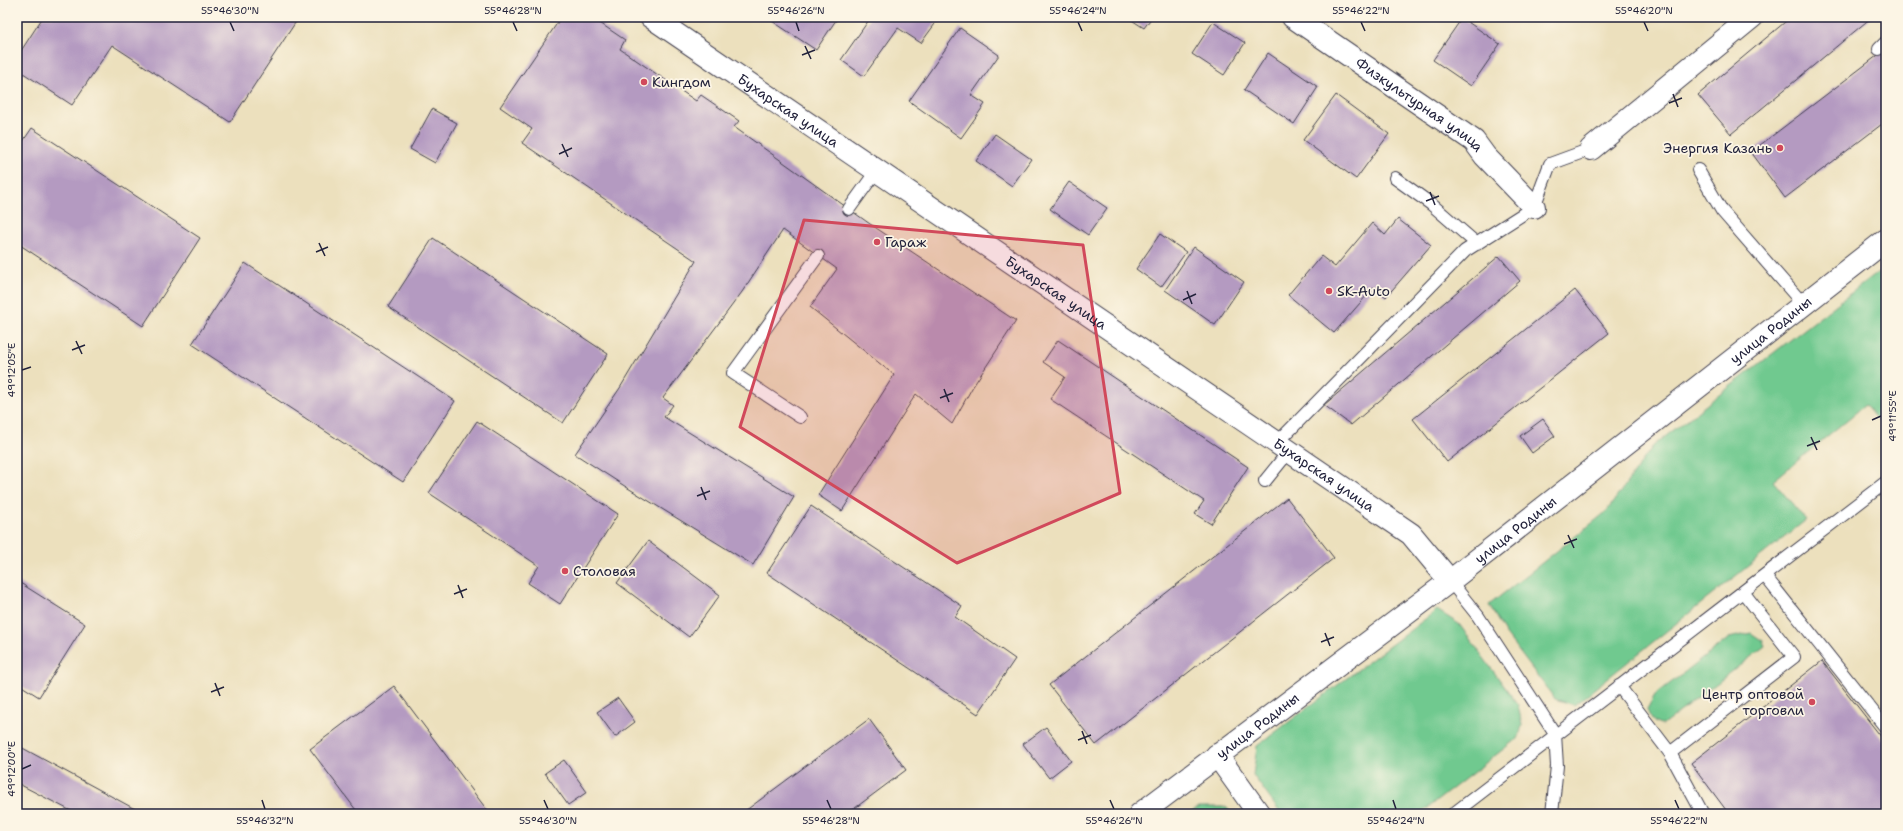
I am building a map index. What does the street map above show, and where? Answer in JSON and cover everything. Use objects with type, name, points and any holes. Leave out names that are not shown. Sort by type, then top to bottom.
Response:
[{"type":"street","name":"Бухарская улица","points":[[651,17],[1284,446],[1411,534],[1450,581]]},
{"type":"street","name":"Физкультурная улица","points":[[1293,17],[1474,141],[1485,156],[1534,206]]},
{"type":"street","points":[[1591,149],[1752,17]]},
{"type":"street","name":"улица Родины","points":[[1140,814],[1450,581],[1886,240]]},
{"type":"street","points":[[1218,755],[1260,814]]},
{"type":"lane","points":[[1266,481],[1284,446],[1465,252],[1534,206],[1550,164],[1591,149]]},
{"type":"lane","points":[[849,209],[878,170]]},
{"type":"lane","points":[[1698,170],[1722,211],[1803,304]]},
{"type":"lane","points":[[1396,178],[1431,204],[1477,244]]},
{"type":"lane","points":[[800,417],[733,373],[818,256]]},
{"type":"lane","points":[[1453,814],[1555,734],[1765,576],[1886,482]]},
{"type":"lane","points":[[1765,576],[1886,728]]},
{"type":"lane","points":[[1450,581],[1478,616],[1555,734],[1557,766],[1552,814]]},
{"type":"lane","points":[[1670,753],[1794,657],[1743,592]]},
{"type":"lane","points":[[1619,686],[1670,753],[1703,814]]},
{"type":"highlighted area","points":[[804,220],[1083,245],[1120,493],[957,563],[740,427]]},
{"type":"green space","points":[[1886,266],[1886,431],[1865,405],[1773,481],[1806,520],[1574,705],[1555,699],[1505,633],[1489,605],[1606,512],[1653,446]]},
{"type":"green space","points":[[1437,610],[1459,624],[1518,705],[1522,725],[1519,737],[1420,814],[1281,814],[1253,775],[1257,746]]},
{"type":"green space","points":[[1751,633],[1763,641],[1765,646],[1663,725],[1657,724],[1652,720],[1647,709],[1655,695],[1729,638]]},
{"type":"green space","points":[[1199,807],[1227,807],[1232,814],[1189,814]]},
{"type":"building","points":[[43,17],[299,17],[230,122],[112,45],[72,105],[17,69],[17,57]]},
{"type":"building","points":[[557,17],[591,17],[625,40],[620,49],[696,101],[701,95],[739,121],[734,127],[870,224],[1016,321],[972,388],[952,424],[916,394],[842,511],[818,495],[894,375],[810,307],[837,269],[783,230],[742,292],[663,398],[673,405],[664,417],[794,497],[753,565],[575,454],[620,388],[696,261],[522,143],[532,129],[500,107],[560,19]]},
{"type":"building","points":[[766,17],[838,17],[816,50]]},
{"type":"building","points":[[871,17],[940,17],[921,43],[898,28],[864,76],[841,60]]},
{"type":"building","points":[[1127,17],[1152,17],[1144,28]]},
{"type":"building","points":[[1791,17],[1872,17],[1731,134],[1698,95]]},
{"type":"building","points":[[1462,18],[1500,44],[1471,86],[1433,60]]},
{"type":"building","points":[[1213,22],[1245,43],[1224,75],[1192,54]]},
{"type":"building","points":[[960,28],[999,55],[971,95],[985,104],[961,138],[909,101]]},
{"type":"building","points":[[1886,49],[1886,121],[1785,198],[1751,152]]},
{"type":"building","points":[[1268,53],[1318,87],[1294,124],[1244,90]]},
{"type":"building","points":[[1336,95],[1389,134],[1356,179],[1303,140]]},
{"type":"building","points":[[432,109],[457,123],[435,163],[410,149]]},
{"type":"building","points":[[32,128],[200,238],[143,326],[17,243],[17,150]]},
{"type":"building","points":[[995,134],[1031,159],[1012,186],[976,161]]},
{"type":"building","points":[[1069,182],[1107,208],[1088,235],[1050,209]]},
{"type":"building","points":[[1398,219],[1431,245],[1386,297],[1374,287],[1334,333],[1288,295],[1321,256],[1335,267],[1372,223],[1385,235]]},
{"type":"building","points":[[1160,234],[1186,252],[1161,287],[1136,269]]},
{"type":"building","points":[[433,238],[608,354],[563,423],[388,307]]},
{"type":"building","points":[[1194,247],[1244,282],[1215,325],[1165,290]]},
{"type":"building","points":[[1499,256],[1520,281],[1351,425],[1324,405]]},
{"type":"building","points":[[245,263],[455,401],[403,482],[192,344]]},
{"type":"building","points":[[1575,290],[1609,333],[1447,462],[1413,419]]},
{"type":"building","points":[[1058,340],[1248,467],[1211,524],[1195,514],[1204,501],[1050,399],[1065,377],[1043,362]]},
{"type":"building","points":[[1543,419],[1555,436],[1532,453],[1520,436]]},
{"type":"building","points":[[477,421],[618,514],[560,604],[528,583],[539,566],[429,493]]},
{"type":"building","points":[[1287,498],[1334,558],[1096,745],[1049,685]]},
{"type":"building","points":[[811,506],[962,606],[955,617],[1015,659],[978,714],[767,573]]},
{"type":"building","points":[[648,541],[720,595],[689,637],[617,583]]},
{"type":"building","points":[[17,581],[85,624],[39,697],[17,683]]},
{"type":"building","name":"Центр оптовой торговли","points":[[1822,661],[1886,743],[1886,814],[1729,814],[1691,763]]},
{"type":"building","points":[[394,686],[490,814],[359,814],[310,749]]},
{"type":"building","points":[[618,698],[635,722],[615,737],[597,712]]},
{"type":"building","points":[[869,719],[906,770],[847,814],[741,814]]},
{"type":"building","points":[[1046,727],[1071,761],[1049,778],[1023,744]]},
{"type":"building","points":[[17,745],[144,814],[77,814],[17,783]]},
{"type":"building","points":[[564,760],[587,792],[568,805],[545,773]]},
{"type":"place","name":"Кингдом","points":[[644,82]]},
{"type":"place","name":"Энергия Казань","points":[[1780,148]]},
{"type":"place","name":"Гараж","points":[[877,242]]},
{"type":"place","name":"SK-Auto","points":[[1329,291]]},
{"type":"place","name":"Столовая","points":[[565,571]]},
{"type":"place","name":"Центр оптовой торговли","points":[[1812,702]]}]
